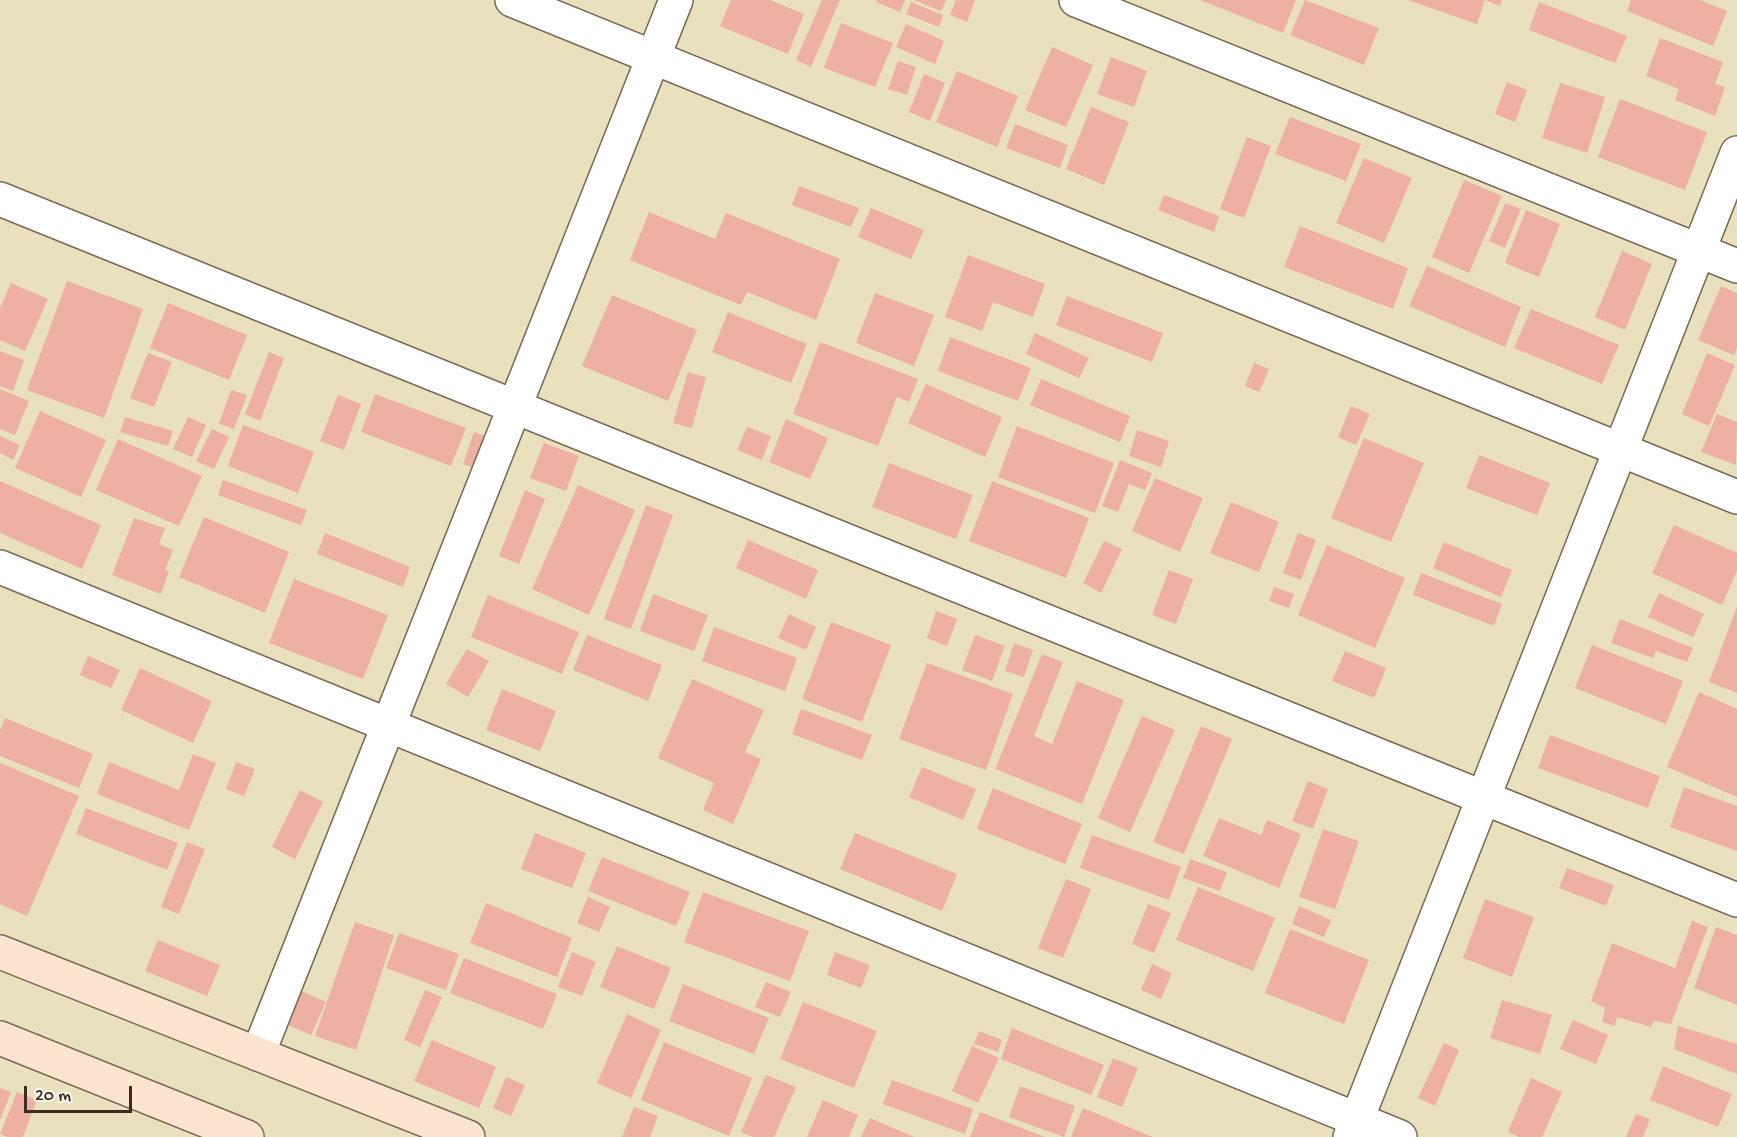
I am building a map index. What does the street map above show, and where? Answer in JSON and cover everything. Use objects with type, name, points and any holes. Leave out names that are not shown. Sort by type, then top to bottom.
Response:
[{"type":"main road","points":[[0,951],[468,1137]]},
{"type":"main road","points":[[0,1038],[247,1137]]},
{"type":"street","points":[[512,0],[1737,497]]},
{"type":"street","points":[[258,1054],[676,0]]},
{"type":"street","points":[[1076,0],[1737,266]]},
{"type":"street","points":[[1354,1128],[1737,153]]},
{"type":"street","points":[[0,199],[1737,900]]},
{"type":"street","points":[[0,567],[389,725],[1354,1128],[1400,1137]]},
{"type":"building","points":[[731,0],[770,0],[804,14],[788,54],[720,26]]},
{"type":"building","points":[[822,0],[840,0],[811,67],[796,60]]},
{"type":"building","points":[[877,0],[905,0],[900,12],[876,2]]},
{"type":"building","points":[[914,0],[946,0],[941,11]]},
{"type":"building","points":[[956,0],[975,0],[967,22],[950,15]]},
{"type":"building","points":[[1200,0],[1296,0],[1283,33]]},
{"type":"building","points":[[1305,0],[1379,28],[1364,65],[1290,35]]},
{"type":"building","points":[[1408,0],[1485,0],[1477,24]]},
{"type":"building","points":[[1485,0],[1502,0],[1500,6]]},
{"type":"building","points":[[1631,0],[1700,0],[1727,11],[1713,46],[1627,11]]},
{"type":"building","points":[[911,2],[943,15],[939,27],[906,14]]},
{"type":"building","points":[[1539,2],[1627,36],[1615,63],[1529,30]]},
{"type":"building","points":[[841,23],[893,43],[875,87],[824,68]]},
{"type":"building","points":[[906,24],[944,41],[935,64],[896,47]]},
{"type":"building","points":[[1660,38],[1723,62],[1715,84],[1725,87],[1715,116],[1675,100],[1679,89],[1646,76]]},
{"type":"building","points":[[1052,47],[1093,65],[1066,127],[1025,110]]},
{"type":"building","points":[[1111,57],[1147,71],[1134,107],[1097,94]]},
{"type":"building","points":[[898,61],[916,67],[907,95],[888,89]]},
{"type":"building","points":[[957,71],[1018,96],[997,147],[936,122]]},
{"type":"building","points":[[924,74],[945,83],[930,121],[909,112]]},
{"type":"building","points":[[1507,82],[1527,90],[1515,122],[1495,114]]},
{"type":"building","points":[[1560,83],[1605,97],[1587,153],[1542,138]]},
{"type":"building","points":[[1620,99],[1707,132],[1685,190],[1598,157]]},
{"type":"building","points":[[1091,107],[1129,122],[1104,185],[1066,169]]},
{"type":"building","points":[[1290,117],[1361,144],[1346,181],[1275,154]]},
{"type":"building","points":[[1015,124],[1068,145],[1060,168],[1006,148]]},
{"type":"building","points":[[1247,137],[1271,146],[1244,218],[1220,209]]},
{"type":"building","points":[[1364,158],[1412,178],[1384,243],[1336,223]]},
{"type":"building","points":[[1464,180],[1502,196],[1469,273],[1432,257]]},
{"type":"building","points":[[799,186],[859,208],[851,227],[792,205]]},
{"type":"building","points":[[1164,195],[1219,216],[1214,232],[1158,210]]},
{"type":"building","points":[[1505,203],[1521,209],[1505,248],[1489,241]]},
{"type":"building","points":[[871,208],[924,230],[911,259],[858,237]]},
{"type":"building","points":[[1526,210],[1560,224],[1539,277],[1505,263]]},
{"type":"building","points":[[649,212],[715,239],[726,213],[840,259],[816,320],[747,292],[741,305],[630,260]]},
{"type":"building","points":[[1300,226],[1408,268],[1393,309],[1284,267]]},
{"type":"building","points":[[1622,251],[1652,264],[1625,330],[1595,317]]},
{"type":"building","points":[[968,255],[1045,284],[1033,317],[993,302],[982,331],[945,317]]},
{"type":"building","points":[[1427,266],[1521,307],[1505,347],[1409,306]]},
{"type":"building","points":[[67,281],[143,309],[104,418],[27,390]]},
{"type":"building","points":[[11,283],[48,299],[25,351],[0,340],[0,308]]},
{"type":"building","points":[[1721,286],[1737,293],[1737,348],[1734,355],[1698,340]]},
{"type":"building","points":[[875,293],[934,315],[914,366],[856,343]]},
{"type":"building","points":[[612,295],[697,330],[668,401],[582,366]]},
{"type":"building","points":[[1067,296],[1163,333],[1152,362],[1056,325]]},
{"type":"building","points":[[168,303],[247,335],[229,380],[150,348]]},
{"type":"building","points":[[1531,309],[1619,345],[1602,384],[1514,348]]},
{"type":"building","points":[[728,312],[807,344],[791,383],[712,352]]},
{"type":"building","points":[[1035,333],[1089,358],[1079,378],[1026,354]]},
{"type":"building","points":[[950,337],[1031,368],[1018,401],[938,371]]},
{"type":"building","points":[[820,342],[918,379],[909,402],[897,397],[878,446],[793,414]]},
{"type":"building","points":[[0,351],[24,360],[13,391],[0,386]]},
{"type":"building","points":[[269,352],[284,358],[260,421],[245,414]]},
{"type":"building","points":[[148,353],[172,362],[154,407],[130,398]]},
{"type":"building","points":[[1707,353],[1735,365],[1709,426],[1682,414]]},
{"type":"building","points":[[1254,363],[1269,369],[1259,392],[1245,386]]},
{"type":"building","points":[[688,372],[706,377],[692,428],[673,423]]},
{"type":"building","points":[[1041,379],[1130,416],[1120,442],[1030,405]]},
{"type":"building","points":[[926,384],[1002,417],[985,457],[908,423]]},
{"type":"building","points":[[0,389],[29,401],[15,435],[0,429]]},
{"type":"building","points":[[231,390],[247,395],[234,429],[219,424]]},
{"type":"building","points":[[375,394],[466,428],[451,466],[361,432]]},
{"type":"building","points":[[338,395],[361,404],[344,450],[320,441]]},
{"type":"building","points":[[1351,406],[1370,414],[1356,445],[1338,437]]},
{"type":"building","points":[[40,411],[106,440],[81,497],[15,468]]},
{"type":"building","points":[[1717,414],[1737,422],[1736,465],[1701,452]]},
{"type":"building","points":[[125,417],[173,431],[168,446],[120,432]]},
{"type":"building","points":[[188,417],[206,425],[192,457],[173,449]]},
{"type":"building","points":[[786,419],[828,438],[810,479],[769,462]]},
{"type":"building","points":[[243,425],[314,452],[298,493],[228,466]]},
{"type":"building","points":[[1017,426],[1114,463],[1095,513],[998,477]]},
{"type":"building","points":[[747,427],[771,436],[762,460],[737,450]]},
{"type":"building","points":[[212,429],[229,437],[214,469],[196,461]]},
{"type":"building","points":[[1137,430],[1169,441],[1161,467],[1129,456]]},
{"type":"building","points":[[474,432],[494,439],[482,471],[463,464]]},
{"type":"building","points":[[0,436],[20,445],[13,460],[0,453]]},
{"type":"building","points":[[1364,438],[1424,463],[1391,542],[1331,518]]},
{"type":"building","points":[[118,439],[202,476],[179,526],[96,490]]},
{"type":"building","points":[[544,443],[579,456],[566,491],[530,478]]},
{"type":"building","points":[[1479,455],[1550,483],[1537,515],[1466,488]]},
{"type":"building","points":[[1120,460],[1152,473],[1145,490],[1129,484],[1118,512],[1102,506]]},
{"type":"building","points":[[889,463],[973,495],[956,539],[872,507]]},
{"type":"building","points":[[1155,478],[1203,498],[1180,552],[1132,531]]},
{"type":"building","points":[[223,480],[307,510],[301,525],[218,495]]},
{"type":"building","points":[[0,481],[101,525],[82,569],[0,533]]},
{"type":"building","points":[[992,481],[1089,518],[1066,578],[969,541]]},
{"type":"building","points":[[578,485],[635,510],[589,615],[532,589]]},
{"type":"building","points":[[525,490],[545,499],[519,564],[499,556]]},
{"type":"building","points":[[1231,502],[1279,522],[1259,572],[1210,553]]},
{"type":"building","points":[[646,505],[673,515],[631,629],[604,619]]},
{"type":"building","points":[[204,517],[289,552],[265,613],[179,577]]},
{"type":"building","points":[[134,518],[165,528],[159,544],[173,550],[165,570],[169,571],[161,594],[112,575]]},
{"type":"building","points":[[1674,525],[1737,553],[1737,571],[1722,605],[1652,573]]},
{"type":"building","points":[[325,533],[410,567],[403,587],[317,554]]},
{"type":"building","points":[[1298,533],[1316,540],[1301,580],[1283,573]]},
{"type":"building","points":[[748,540],[818,570],[806,599],[736,568]]},
{"type":"building","points":[[1104,541],[1122,549],[1101,593],[1083,583]]},
{"type":"building","points":[[1444,542],[1512,570],[1501,597],[1433,568]]},
{"type":"building","points":[[1327,545],[1405,578],[1375,648],[1298,615]]},
{"type":"building","points":[[1169,570],[1193,579],[1176,624],[1152,615]]},
{"type":"building","points":[[1421,573],[1502,604],[1494,626],[1413,595]]},
{"type":"building","points":[[294,579],[388,615],[363,679],[269,643]]},
{"type":"building","points":[[1274,587],[1294,594],[1289,608],[1269,601]]},
{"type":"building","points":[[1659,593],[1704,614],[1693,637],[1648,617]]},
{"type":"building","points":[[653,594],[708,615],[694,651],[640,631]]},
{"type":"building","points":[[488,595],[579,632],[562,674],[471,637]]},
{"type":"building","points":[[1737,606],[1737,693],[1709,682]]},
{"type":"building","points":[[936,611],[957,619],[947,646],[927,638]]},
{"type":"building","points":[[789,614],[816,627],[806,650],[778,638]]},
{"type":"building","points":[[1620,619],[1693,648],[1687,662],[1656,651],[1653,658],[1611,643]]},
{"type":"building","points":[[831,622],[891,645],[862,722],[802,699]]},
{"type":"building","points":[[714,627],[797,658],[785,691],[702,661]]},
{"type":"building","points":[[587,635],[662,665],[648,701],[573,670]]},
{"type":"building","points":[[975,635],[1005,646],[992,681],[962,670]]},
{"type":"building","points":[[1014,643],[1033,650],[1024,677],[1005,671]]},
{"type":"building","points":[[1592,645],[1683,681],[1666,724],[1575,688]]},
{"type":"building","points":[[467,649],[489,661],[468,697],[446,684]]},
{"type":"building","points":[[1345,651],[1386,668],[1374,698],[1332,681]]},
{"type":"building","points":[[1042,654],[1063,662],[1034,736],[1052,744],[1077,681],[1124,700],[1082,804],[995,769]]},
{"type":"building","points":[[88,656],[120,670],[111,688],[80,675]]},
{"type":"building","points":[[927,663],[1013,694],[986,770],[899,739]]},
{"type":"building","points":[[140,668],[212,701],[193,743],[121,710]]},
{"type":"building","points":[[692,679],[764,710],[745,752],[761,759],[733,824],[703,810],[714,783],[658,758]]},
{"type":"building","points":[[502,689],[556,711],[540,751],[486,730]]},
{"type":"building","points":[[1699,692],[1737,709],[1737,797],[1667,767]]},
{"type":"building","points":[[801,709],[872,735],[862,760],[792,734]]},
{"type":"building","points":[[1142,716],[1175,730],[1130,832],[1098,818]]},
{"type":"building","points":[[5,718],[93,754],[79,788],[0,756],[0,730]]},
{"type":"building","points":[[1201,726],[1232,739],[1184,854],[1153,842]]},
{"type":"building","points":[[1550,735],[1660,776],[1648,808],[1538,768]]},
{"type":"building","points":[[193,754],[216,763],[189,830],[97,794],[109,762],[179,790]]},
{"type":"building","points":[[236,762],[255,769],[244,796],[226,789]]},
{"type":"building","points":[[0,763],[79,796],[27,916],[0,904]]},
{"type":"building","points":[[922,767],[976,789],[963,820],[909,797]]},
{"type":"building","points":[[1308,781],[1328,789],[1313,829],[1292,821]]},
{"type":"building","points":[[1684,787],[1737,806],[1737,851],[1670,827]]},
{"type":"building","points":[[993,788],[1082,824],[1065,864],[977,829]]},
{"type":"building","points":[[300,790],[323,802],[295,859],[272,847]]},
{"type":"building","points":[[86,808],[178,843],[167,870],[76,834]]},
{"type":"building","points":[[1219,818],[1261,835],[1267,820],[1301,834],[1279,888],[1203,856]]},
{"type":"building","points":[[1323,829],[1359,841],[1335,909],[1299,897]]},
{"type":"building","points":[[535,833],[586,853],[572,888],[521,869]]},
{"type":"building","points":[[855,833],[957,874],[942,911],[840,869]]},
{"type":"building","points":[[1092,835],[1181,867],[1169,900],[1080,868]]},
{"type":"building","points":[[187,842],[205,849],[179,914],[161,907]]},
{"type":"building","points":[[602,857],[690,892],[676,926],[588,891]]},
{"type":"building","points":[[1190,859],[1227,872],[1220,891],[1183,878]]},
{"type":"building","points":[[1567,868],[1614,885],[1606,906],[1559,888]]},
{"type":"building","points":[[1066,879],[1091,889],[1063,958],[1038,948]]},
{"type":"building","points":[[1198,887],[1275,918],[1253,971],[1176,940]]},
{"type":"building","points":[[703,892],[809,931],[790,981],[684,942]]},
{"type":"building","points":[[588,897],[610,907],[599,932],[577,923]]},
{"type":"building","points":[[1485,899],[1534,917],[1512,977],[1463,958]]},
{"type":"building","points":[[486,903],[572,938],[557,977],[470,943]]},
{"type":"building","points":[[1148,904],[1171,913],[1154,953],[1132,944]]},
{"type":"building","points":[[1299,906],[1331,920],[1324,937],[1292,924]]},
{"type":"building","points":[[1692,921],[1708,927],[1671,1024],[1654,1021],[1651,1027],[1617,1017],[1615,1026],[1602,1022],[1605,1008],[1591,1001],[1612,943],[1675,968]]},
{"type":"building","points":[[355,922],[394,935],[356,1050],[315,1036]]},
{"type":"building","points":[[1716,927],[1737,935],[1737,1005],[1694,988]]},
{"type":"building","points":[[1290,929],[1369,960],[1344,1024],[1265,993]]},
{"type":"building","points":[[399,933],[459,954],[446,990],[386,968]]},
{"type":"building","points":[[158,940],[220,965],[207,996],[145,971]]},
{"type":"building","points":[[617,946],[671,968],[654,1009],[600,987]]},
{"type":"building","points":[[572,952],[596,962],[582,996],[558,987]]},
{"type":"building","points":[[835,952],[870,965],[861,988],[827,975]]},
{"type":"building","points":[[464,958],[557,994],[543,1029],[450,993]]},
{"type":"building","points":[[1152,964],[1172,973],[1161,999],[1141,990]]},
{"type":"building","points":[[766,982],[791,992],[780,1017],[755,1007]]},
{"type":"building","points":[[683,984],[769,1018],[754,1054],[669,1021]]},
{"type":"building","points":[[290,986],[326,1002],[311,1035],[276,1020]]},
{"type":"building","points":[[425,990],[442,997],[420,1047],[404,1040]]},
{"type":"building","points":[[1502,1000],[1552,1015],[1540,1054],[1490,1038]]},
{"type":"building","points":[[803,1002],[877,1031],[854,1088],[780,1059]]},
{"type":"building","points":[[627,1014],[661,1030],[631,1098],[597,1083]]},
{"type":"building","points":[[1573,1020],[1608,1035],[1596,1064],[1560,1049]]},
{"type":"building","points":[[1678,1026],[1737,1044],[1737,1074],[1674,1049]]},
{"type":"building","points":[[1012,1028],[1104,1065],[1091,1095],[1001,1059]]},
{"type":"building","points":[[979,1031],[1002,1040],[998,1052],[974,1044]]},
{"type":"building","points":[[432,1040],[496,1067],[479,1108],[414,1081]]},
{"type":"building","points":[[664,1042],[752,1078],[729,1136],[641,1100]]},
{"type":"building","points":[[1444,1043],[1459,1050],[1435,1106],[1418,1098]]},
{"type":"building","points":[[972,1046],[999,1058],[978,1103],[952,1091]]},
{"type":"building","points":[[1113,1058],[1138,1068],[1122,1107],[1097,1097]]},
{"type":"building","points":[[1663,1066],[1732,1094],[1718,1127],[1650,1100]]},
{"type":"building","points":[[766,1075],[796,1087],[774,1137],[753,1137],[741,1132]]},
{"type":"building","points":[[506,1077],[525,1085],[511,1116],[493,1108]]},
{"type":"building","points":[[1531,1078],[1562,1092],[1542,1137],[1519,1137],[1508,1132]]},
{"type":"building","points":[[892,1080],[973,1109],[965,1134],[883,1104]]},
{"type":"building","points":[[1020,1086],[1075,1106],[1064,1137],[1009,1117]]},
{"type":"building","points":[[0,1088],[11,1092],[0,1120]]},
{"type":"building","points":[[17,1092],[37,1100],[23,1137],[8,1137],[0,1134]]},
{"type":"building","points":[[823,1100],[858,1115],[849,1137],[807,1137]]},
{"type":"building","points":[[634,1107],[658,1116],[650,1137],[622,1137]]},
{"type":"building","points":[[1083,1108],[1153,1137],[1071,1137]]},
{"type":"building","points":[[980,1112],[1045,1137],[970,1137]]},
{"type":"building","points":[[1636,1114],[1650,1119],[1643,1137],[1626,1137]]},
{"type":"building","points":[[870,1118],[914,1137],[861,1137]]}]
